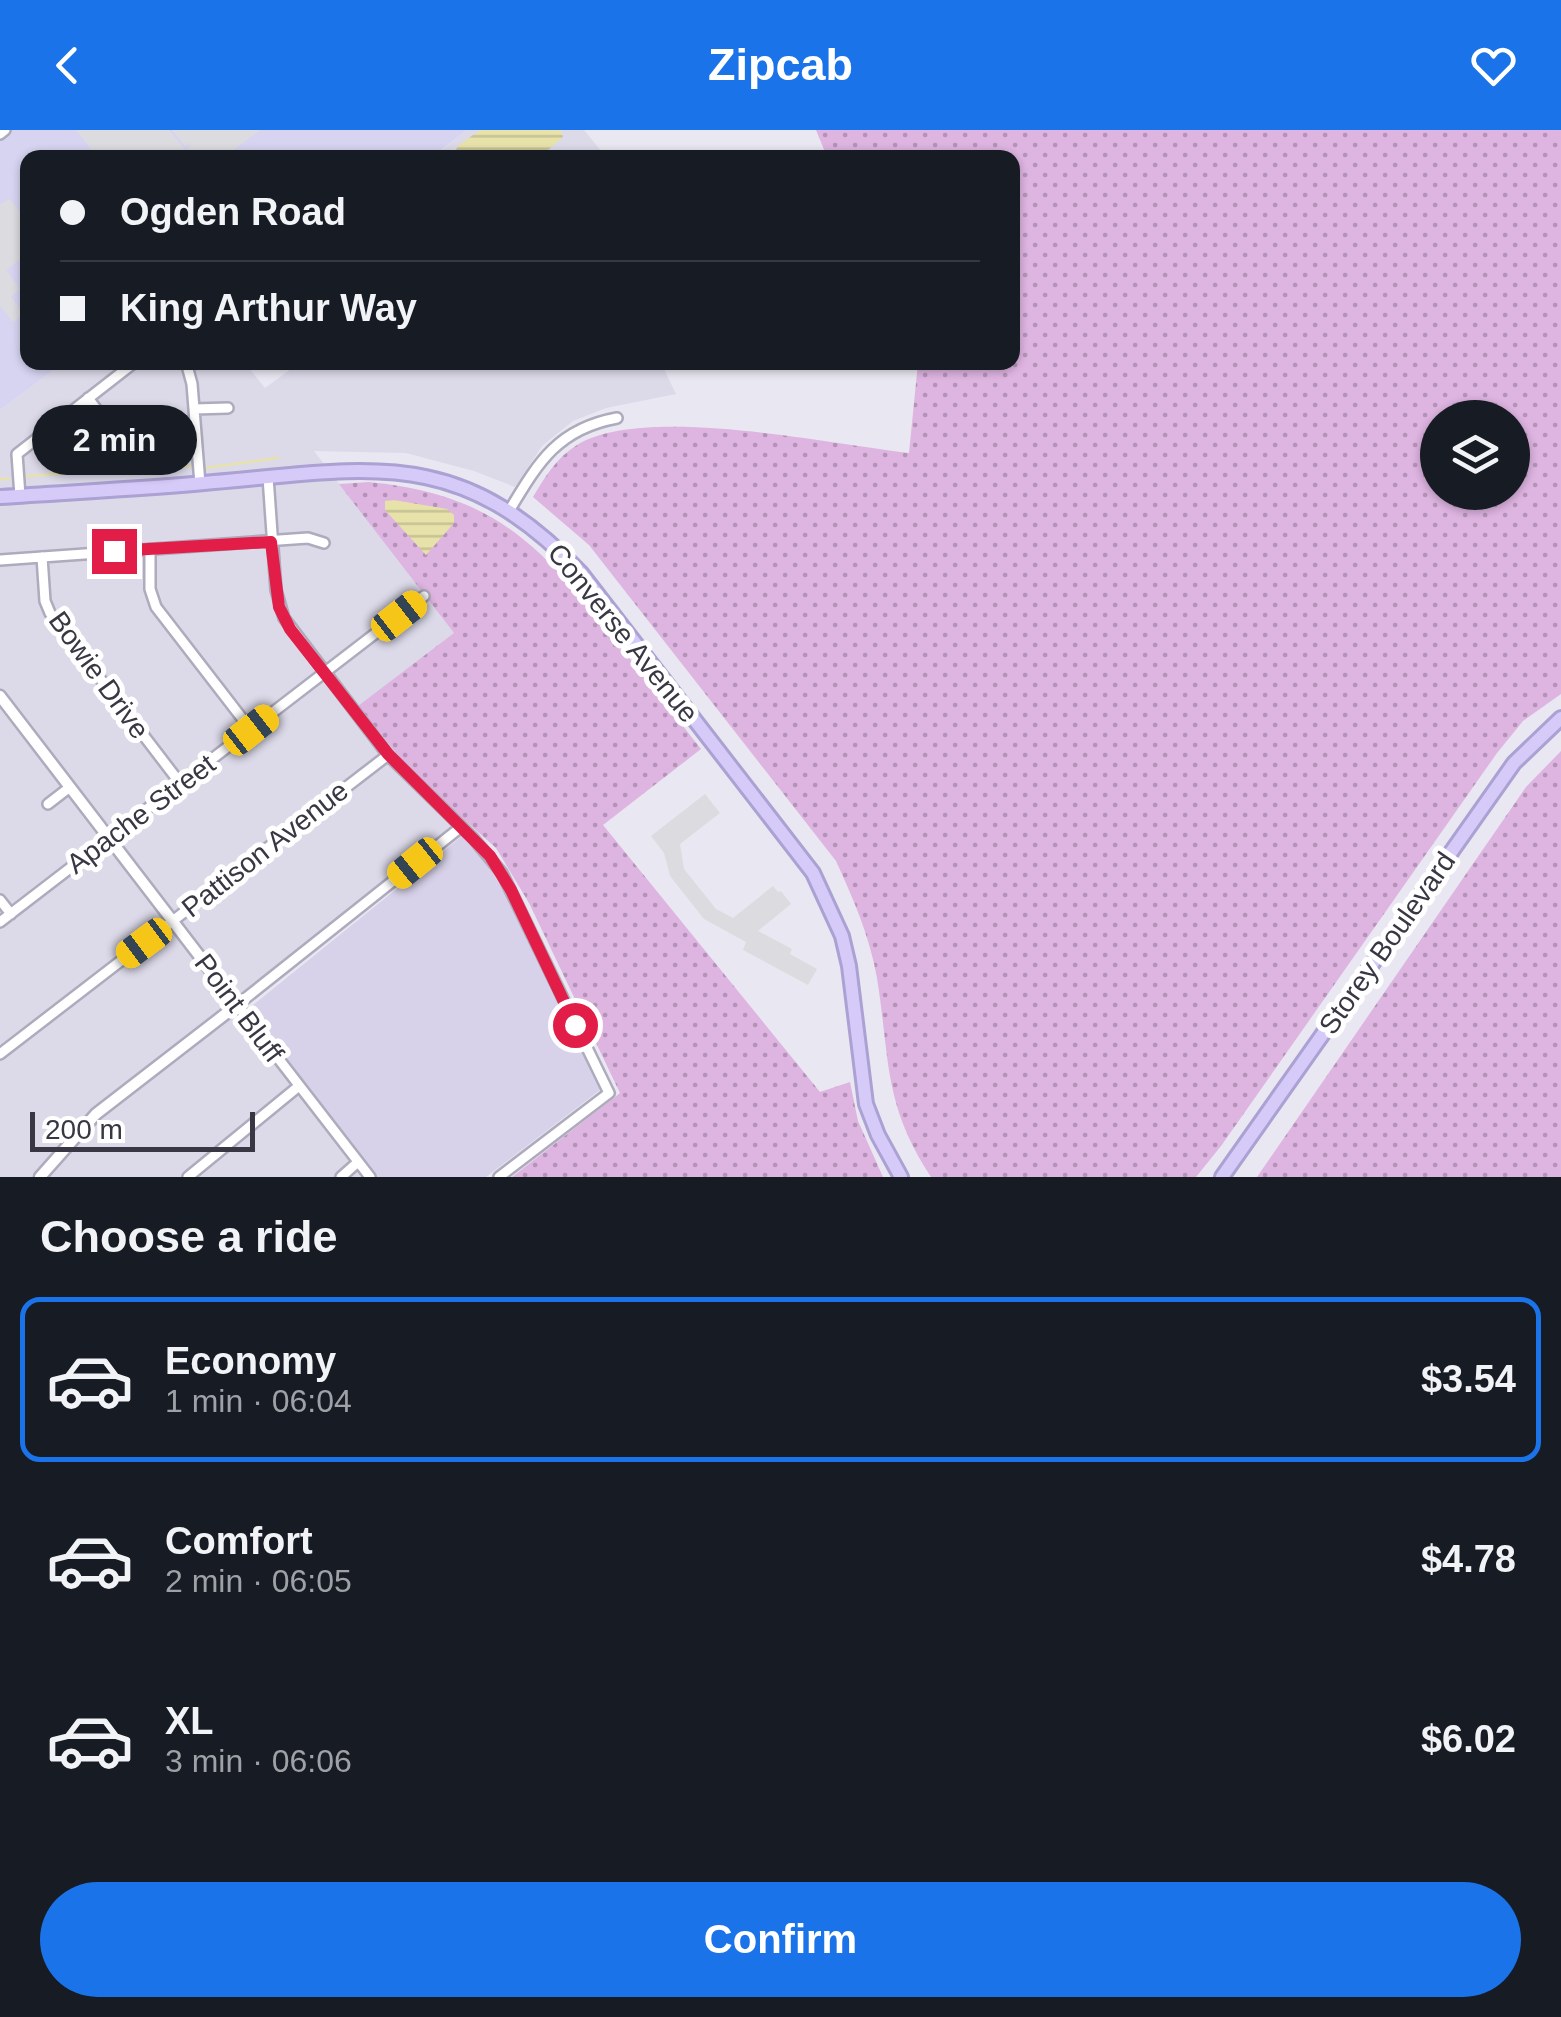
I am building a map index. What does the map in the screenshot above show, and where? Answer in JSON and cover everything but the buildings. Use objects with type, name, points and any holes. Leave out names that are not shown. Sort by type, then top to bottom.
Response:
[{"type":"main road","name":"Converse Avenue","points":[[0,497],[358,469],[399,471],[451,482],[509,511],[538,532],[581,573],[813,873],[842,936],[849,966],[866,1104],[901,1177]]},
{"type":"main road","name":"Storey Boulevard","points":[[1222,1177],[1514,763],[1561,718]]},
{"type":"street","points":[[20,496],[16,454],[125,370]]},
{"type":"street","points":[[189,370],[200,484]]},
{"type":"street","points":[[88,398],[106,422]]},
{"type":"street","points":[[194,409],[228,408]]},
{"type":"street","points":[[509,511],[542,459],[560,442],[592,423],[617,418]]},
{"type":"street","points":[[268,478],[279,607],[290,629],[388,754],[490,856],[511,890],[608,1093],[498,1177]]},
{"type":"street","points":[[0,560],[308,538],[324,543]]},
{"type":"street","points":[[150,548],[150,589],[156,607],[251,730]]},
{"type":"street","name":"Bowie Drive","points":[[42,557],[45,601],[50,613],[180,784]]},
{"type":"street","name":"Apache Street","points":[[0,922],[424,596]]},
{"type":"street","name":"Point Bluff","points":[[0,696],[4,709],[70,787],[370,1177]]},
{"type":"street","name":"Pattison Avenue","points":[[0,1054],[388,754]]},
{"type":"street","points":[[48,804],[70,787]]},
{"type":"street","points":[[40,1177],[96,1114],[461,826]]},
{"type":"street","points":[[0,900],[11,914]]},
{"type":"street","points":[[188,1177],[299,1086]]},
{"type":"street","points":[[341,1177],[358,1162]]},
{"type":"shaded area","points":[[0,130],[467,130],[441,150],[20,150],[20,370],[54,370],[0,410]]},
{"type":"shaded area","points":[[76,130],[169,130],[185,150],[92,150]]},
{"type":"shaded area","points":[[172,130],[260,130],[233,150],[188,150],[190,142],[186,147]]},
{"type":"shaded area","points":[[467,130],[584,130],[600,150],[442,150]]},
{"type":"shaded area","points":[[480,130],[561,130],[563,137],[548,150],[456,150]]},
{"type":"shaded area","points":[[816,130],[1561,130],[1561,694],[1523,721],[1497,753],[1196,1177],[931,1177],[915,1151],[896,1103],[874,963],[836,861],[589,545],[533,497],[570,450],[607,433],[690,427],[909,453],[917,370],[1020,370],[1020,150],[824,150]]},
{"type":"shaded area","points":[[10,199],[20,212],[20,259],[6,270],[20,289],[11,297],[20,309],[20,317],[13,322],[0,306],[0,204]]},
{"type":"shaded area","points":[[54,370],[251,370],[265,388],[289,370],[664,370],[676,394],[606,408],[573,421],[542,446],[515,487],[474,471],[406,453],[314,451],[455,634],[414,775],[452,827],[229,1004],[361,1177],[0,1177],[0,410]]},
{"type":"shaded area","points":[[369,482],[448,498],[480,511],[535,549],[585,602],[701,749],[603,825],[820,1092],[850,1082],[858,1121],[883,1177],[512,1177],[620,1093],[529,903],[496,848],[414,775],[358,706],[454,633],[339,484]]},
{"type":"shaded area","points":[[385,501],[447,509],[454,515],[454,523],[426,555],[385,510]]},
{"type":"shaded area","points":[[1561,751],[1561,1177],[1257,1177],[1526,787]]},
{"type":"shaded area","points":[[705,794],[720,813],[680,844],[684,869],[716,909],[733,918],[773,886],[781,891],[791,904],[758,931],[792,949],[790,954],[817,969],[808,985],[743,950],[746,942],[704,919],[670,876],[664,853],[651,836]]},
{"type":"shaded area","points":[[462,836],[510,899],[600,1090],[486,1177],[377,1177],[248,1009]]},
{"type":"waterway","points":[[205,468],[278,458]]},
{"type":"waterway","points":[[25,476],[191,466]]},
{"type":"waterway","points":[[0,479],[9,479]]},
{"type":"route","points":[[114,551],[271,542],[279,607],[290,629],[388,754],[490,856],[511,890],[575,1025]]}]
